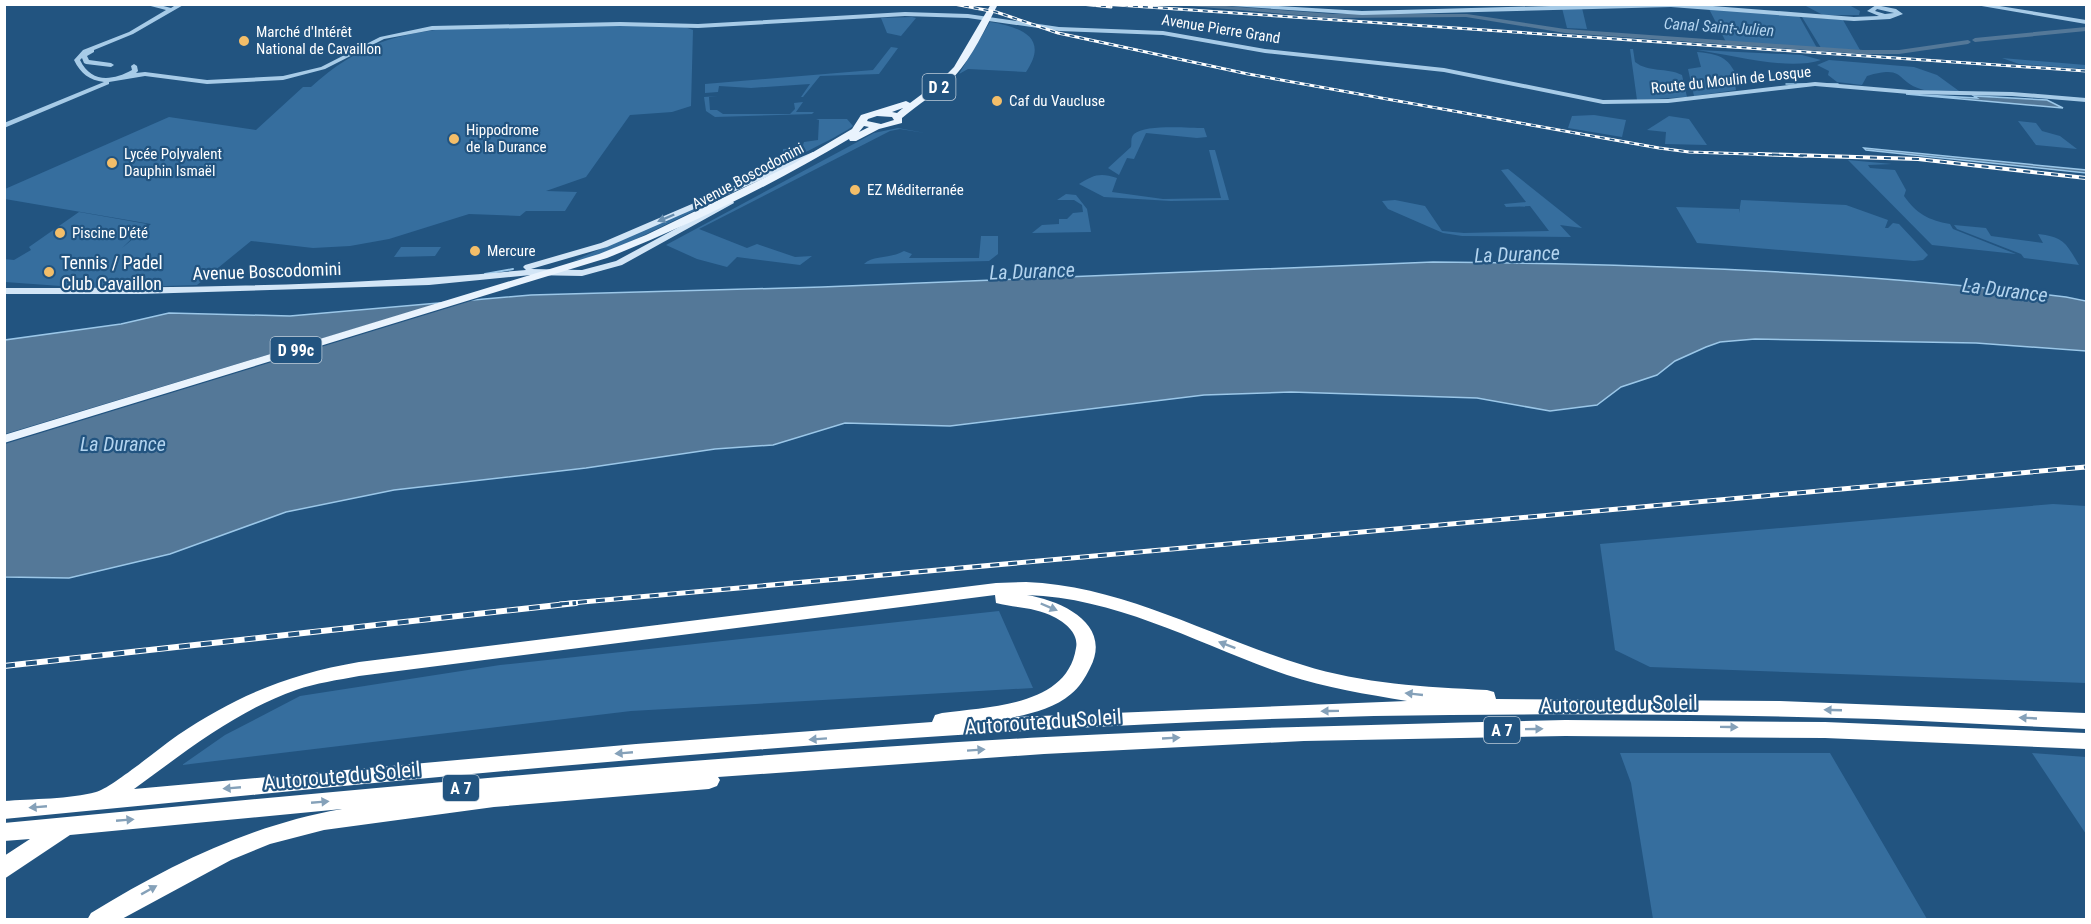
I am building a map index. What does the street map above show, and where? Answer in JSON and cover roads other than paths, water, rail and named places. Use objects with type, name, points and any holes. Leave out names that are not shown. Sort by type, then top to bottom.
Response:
[{"type":"highway","points":[[11,869],[249,702],[280,688],[316,677],[359,669],[1017,588],[1059,589],[1113,601],[1294,670],[1335,682],[1459,697],[1619,698],[1682,706]]},
{"type":"highway","points":[[169,758],[253,708],[296,691],[358,677],[977,597],[1021,599],[1041,603],[1073,620],[1085,633],[1087,652],[1079,674],[1061,691],[1029,705],[877,734]]},
{"type":"highway","name":"Autoroute du Soleil","points":[[4,810],[395,773],[877,734],[1272,712],[1682,706],[1920,712],[2086,721]]},
{"type":"highway","name":"Autoroute du Soleil","points":[[4,832],[553,780],[918,754],[1294,732],[1717,727],[1949,733],[2086,741]]},
{"type":"highway","points":[[99,920],[164,881],[225,852],[267,835],[330,819],[590,789],[798,773],[918,754]]},
{"type":"main road","name":"D 2","points":[[898,117],[952,75],[995,4]]},
{"type":"main road","name":"D 2","points":[[884,112],[899,108],[922,93],[970,47]]},
{"type":"main road","points":[[884,112],[898,117]]},
{"type":"main road","name":"Avenue Boscodomini","points":[[459,280],[541,264],[594,248],[816,154],[855,131],[862,123],[862,119],[868,115],[884,112]]},
{"type":"main road","name":"Avenue Boscodomini","points":[[4,291],[94,293],[459,280],[531,272],[582,273],[609,267],[796,166],[876,127],[893,125],[898,121],[898,117]]},
{"type":"main road","points":[[862,123],[876,127]]},
{"type":"main road","name":"D 99c","points":[[4,439],[587,262],[642,241],[816,154]]},
{"type":"street","points":[[146,4],[165,12]]},
{"type":"street","points":[[90,77],[79,64],[80,55],[131,33],[182,4]]},
{"type":"street","points":[[1206,4],[1362,13],[1671,5],[1846,19],[1900,15],[1899,8],[1885,6],[1871,9],[1871,12],[1863,16],[1846,19]]},
{"type":"street","points":[[1973,4],[2086,22]]},
{"type":"street","name":"Avenue Pierre Grand","points":[[165,12],[139,32],[84,55],[88,63],[155,69],[173,77]]},
{"type":"street","points":[[1871,12],[1890,16]]},
{"type":"street","name":"Avenue Pierre Grand","points":[[90,77],[145,74],[232,82],[283,78],[323,68],[382,38],[432,28],[718,25],[893,14],[954,15],[1038,27],[1163,33],[1265,51],[1305,55]]},
{"type":"street","name":"Route du Moulin de Losque","points":[[1305,55],[1444,70],[1603,102],[1674,101],[1815,84],[1947,94],[2012,93],[2086,100]]},
{"type":"street","points":[[74,96],[86,88],[90,77],[118,65]]},
{"type":"street","points":[[4,126],[135,71],[134,66]]},
{"type":"water","points":[[1906,94],[2047,100],[2063,108]]},
{"type":"water","points":[[1864,148],[2086,170],[2086,173],[1866,150]]},
{"type":"water","name":"La Durance","points":[[1433,262],[1750,270],[1908,281],[2066,297],[2086,301],[2086,351],[1976,343],[1755,339],[1720,342],[1706,347],[1675,361],[1657,375],[1621,387],[1597,405],[1550,411],[1477,398],[1291,392],[1204,395],[950,426],[845,423],[773,445],[715,449],[586,468],[394,490],[286,512],[170,554],[69,578],[5,577],[5,340],[121,324],[169,313],[290,316],[531,295],[822,287]]},
{"type":"waterway","name":"Canal Saint-Julien","points":[[1168,4],[1334,16],[1464,16]]},
{"type":"waterway","name":"Canal Saint-Julien","points":[[1467,16],[1565,31],[1863,52],[1899,52],[1968,42]]},
{"type":"waterway","name":"Canal Saint-Julien","points":[[2028,35],[2086,29]]},
{"type":"waterway","name":"Canal Saint-Julien","points":[[1975,40],[2024,36]]},
{"type":"waterway","points":[[1786,84],[1838,84]]},
{"type":"waterway","points":[[485,274],[513,269]]},
{"type":"railway","points":[[954,4],[996,12],[1058,33],[1248,74],[1659,148],[1689,152],[1807,156]]},
{"type":"railway","points":[[1081,4],[1111,7]]},
{"type":"railway","points":[[1103,4],[2086,71]]},
{"type":"railway","points":[[1758,154],[1918,159],[2086,178]]},
{"type":"railway","points":[[560,604],[2086,467]]},
{"type":"railway","points":[[4,666],[576,603]]},
{"type":"place","name":"Marché d'Intérêt National de Cavaillon","points":[[244,41]]},
{"type":"place","name":"Caf du Vaucluse","points":[[997,101]]},
{"type":"place","name":"Hippodrome de la Durance","points":[[454,139]]},
{"type":"place","name":"Lycée Polyvalent Dauphin Ismaël","points":[[112,163]]},
{"type":"place","name":"EZ Méditerranée","points":[[855,190]]},
{"type":"place","name":"Piscine D'été","points":[[60,233]]},
{"type":"place","name":"Mercure","points":[[475,251]]},
{"type":"place","name":"Tennis / Padel Club Cavaillon","points":[[49,272]]}]
